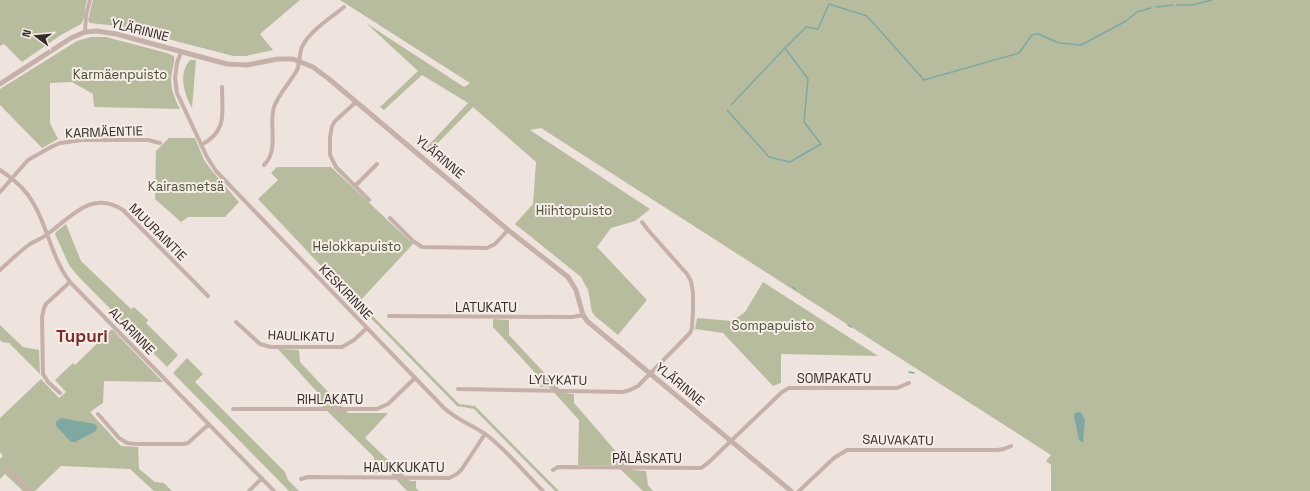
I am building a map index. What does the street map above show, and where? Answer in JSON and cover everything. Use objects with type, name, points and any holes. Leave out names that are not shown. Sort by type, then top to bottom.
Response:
[{"type":"street","points":[[85,32],[86,15],[90,0]]},
{"type":"street","points":[[264,164],[270,158],[272,152],[272,117],[274,107],[280,94],[296,71],[301,49],[311,34],[344,7]]},
{"type":"street","name":"YLÄRINNE","points":[[0,84],[63,43],[85,32],[97,31],[116,34],[236,66],[278,59],[299,61],[313,67],[508,230],[568,277],[576,290],[585,318],[594,327],[791,491]]},
{"type":"street","name":"KESKIRINNE","points":[[181,52],[175,70],[175,86],[180,101],[201,145],[211,163],[221,176],[452,416],[485,434],[503,450],[543,491]]},
{"type":"street","points":[[201,145],[214,135],[221,126],[222,87]]},
{"type":"street","points":[[356,102],[334,123],[330,133],[330,156],[332,162],[369,200]]},
{"type":"street","name":"KARMÄENTIE","points":[[0,192],[28,160],[46,149],[60,143],[82,140],[148,140],[160,143]]},
{"type":"street","points":[[355,186],[377,164]]},
{"type":"street","name":"ALARINNE","points":[[0,170],[12,178],[32,201],[60,265],[70,282],[274,491]]},
{"type":"street","name":"MUURAINTIE","points":[[0,270],[24,249],[46,235],[82,208],[97,202],[110,203],[123,210],[208,296]]},
{"type":"street","points":[[390,218],[415,244],[425,248],[487,248],[495,244],[508,230]]},
{"type":"street","name":"LYLYKATU","points":[[458,388],[627,392],[638,386],[690,333],[692,328],[693,311],[693,293],[691,281],[687,274],[642,222]]},
{"type":"street","points":[[60,393],[48,382],[43,374],[42,317],[46,304],[70,282]]},
{"type":"street","name":"LATUKATU","points":[[388,316],[572,317],[583,314]]},
{"type":"street","name":"HAULIKATU","points":[[236,322],[260,344],[271,347],[342,347],[354,340],[367,328]]},
{"type":"street","name":"RIHLAKATU","points":[[234,409],[377,409],[388,404],[415,378]]},
{"type":"street","name":"SOMPAKATU","points":[[731,441],[782,392],[789,388],[897,388],[909,383]]},
{"type":"street","points":[[98,414],[123,440],[136,444],[188,443],[209,424]]},
{"type":"street","name":"HAUKKUKATU","points":[[301,479],[308,477],[449,478],[457,474],[462,469],[485,434]]},
{"type":"street","name":"PÄLÄSKATU","points":[[553,470],[558,467],[701,468],[731,441]]},
{"type":"street","name":"SAUVAKATU","points":[[799,491],[834,458],[847,450],[997,450],[1011,446]]},
{"type":"street","points":[[7,468],[30,491]]},
{"type":"street","points":[[249,491],[262,478]]},
{"type":"green space","name":"Karmäenpuisto","points":[[0,0],[87,0],[84,18],[81,24],[61,35],[22,62],[4,44],[0,46]]},
{"type":"green space","name":"Karmäenpuisto","points":[[93,0],[300,0],[260,34],[273,50],[246,56],[233,56],[118,26],[90,23],[88,20]]},
{"type":"green space","name":"Hiihtopuisto","points":[[340,0],[1310,0],[1310,491],[1051,491],[1051,465],[1046,461],[1051,455],[541,128],[530,130],[650,209],[635,221],[611,228],[597,247],[647,300],[618,335],[592,312],[588,290],[581,277],[515,224],[533,204],[536,162],[473,107],[430,151],[426,148],[468,103],[422,75],[384,110],[380,107],[418,71],[366,23],[464,87],[470,83]]},
{"type":"green space","name":"Karmäenpuisto","points":[[91,37],[106,37],[174,56],[171,77],[172,87],[180,109],[94,107],[93,94],[72,82],[50,83],[50,123],[58,139],[42,148],[0,105],[0,89],[77,41]]},
{"type":"green space","points":[[190,60],[196,60],[192,108],[187,97],[183,78],[184,71]]},
{"type":"green space","name":"Kairasmetsä","points":[[169,138],[195,138],[204,160],[239,202],[225,217],[188,217],[181,222],[155,199],[156,151]]},
{"type":"green space","name":"Helokkapuisto","points":[[277,167],[331,167],[413,244],[359,302],[459,404],[475,406],[559,491],[555,491],[474,409],[457,406],[357,304],[258,199],[278,180],[271,173]]},
{"type":"green space","points":[[66,224],[81,261],[131,309],[134,307],[148,320],[146,323],[178,355],[167,367],[69,265],[55,234]]},
{"type":"green space","name":"Sompapuisto","points":[[763,282],[878,356],[781,354],[781,383],[773,386],[723,333],[695,329],[697,318],[732,321],[745,312]]},
{"type":"green space","points":[[493,319],[509,320],[509,335],[563,393],[574,394],[574,403],[632,470],[646,471],[648,485],[653,491],[643,491],[616,465],[578,465],[579,420],[549,387],[540,387],[539,377],[493,327]]},
{"type":"green space","points":[[0,325],[23,347],[39,350],[40,374],[9,343],[2,342],[0,340]]},
{"type":"green space","points":[[112,329],[163,382],[104,381],[103,403],[90,412],[121,446],[138,447],[139,469],[155,482],[164,483],[172,491],[154,491],[130,469],[61,466],[35,491],[23,491],[5,474],[0,479],[0,459],[3,456],[0,452],[0,418],[41,379],[59,398],[66,392],[55,380],[73,363],[75,365]]},
{"type":"green space","points":[[278,349],[299,350],[300,362],[348,413],[388,413],[365,438],[410,481],[416,481],[416,488],[419,491],[407,491],[390,473],[374,473],[374,457],[319,403],[319,394]]},
{"type":"green space","points":[[187,358],[203,374],[195,382],[285,472],[288,480],[299,491],[289,491],[173,373]]},
{"type":"water","points":[[1081,412],[1085,420],[1083,443],[1079,440],[1074,416],[1075,413]]},
{"type":"water","points":[[61,418],[95,424],[97,427],[96,431],[75,442],[71,442],[56,426],[56,422]]},
{"type":"waterway","points":[[1177,5],[1192,5],[1212,0]]},
{"type":"waterway","points":[[731,105],[806,27],[818,29],[829,4],[867,16],[924,80],[1019,53],[1032,35],[1038,34],[1059,43],[1081,45],[1126,21],[1137,12],[1151,8]]},
{"type":"waterway","points":[[1156,7],[1173,5]]},
{"type":"waterway","points":[[727,110],[769,157],[790,162],[821,144],[804,122],[808,79],[785,48]]},
{"type":"waterway","points":[[909,372],[914,373]]},
{"type":"district","name":"Tupuri","points":[[82,336]]}]
